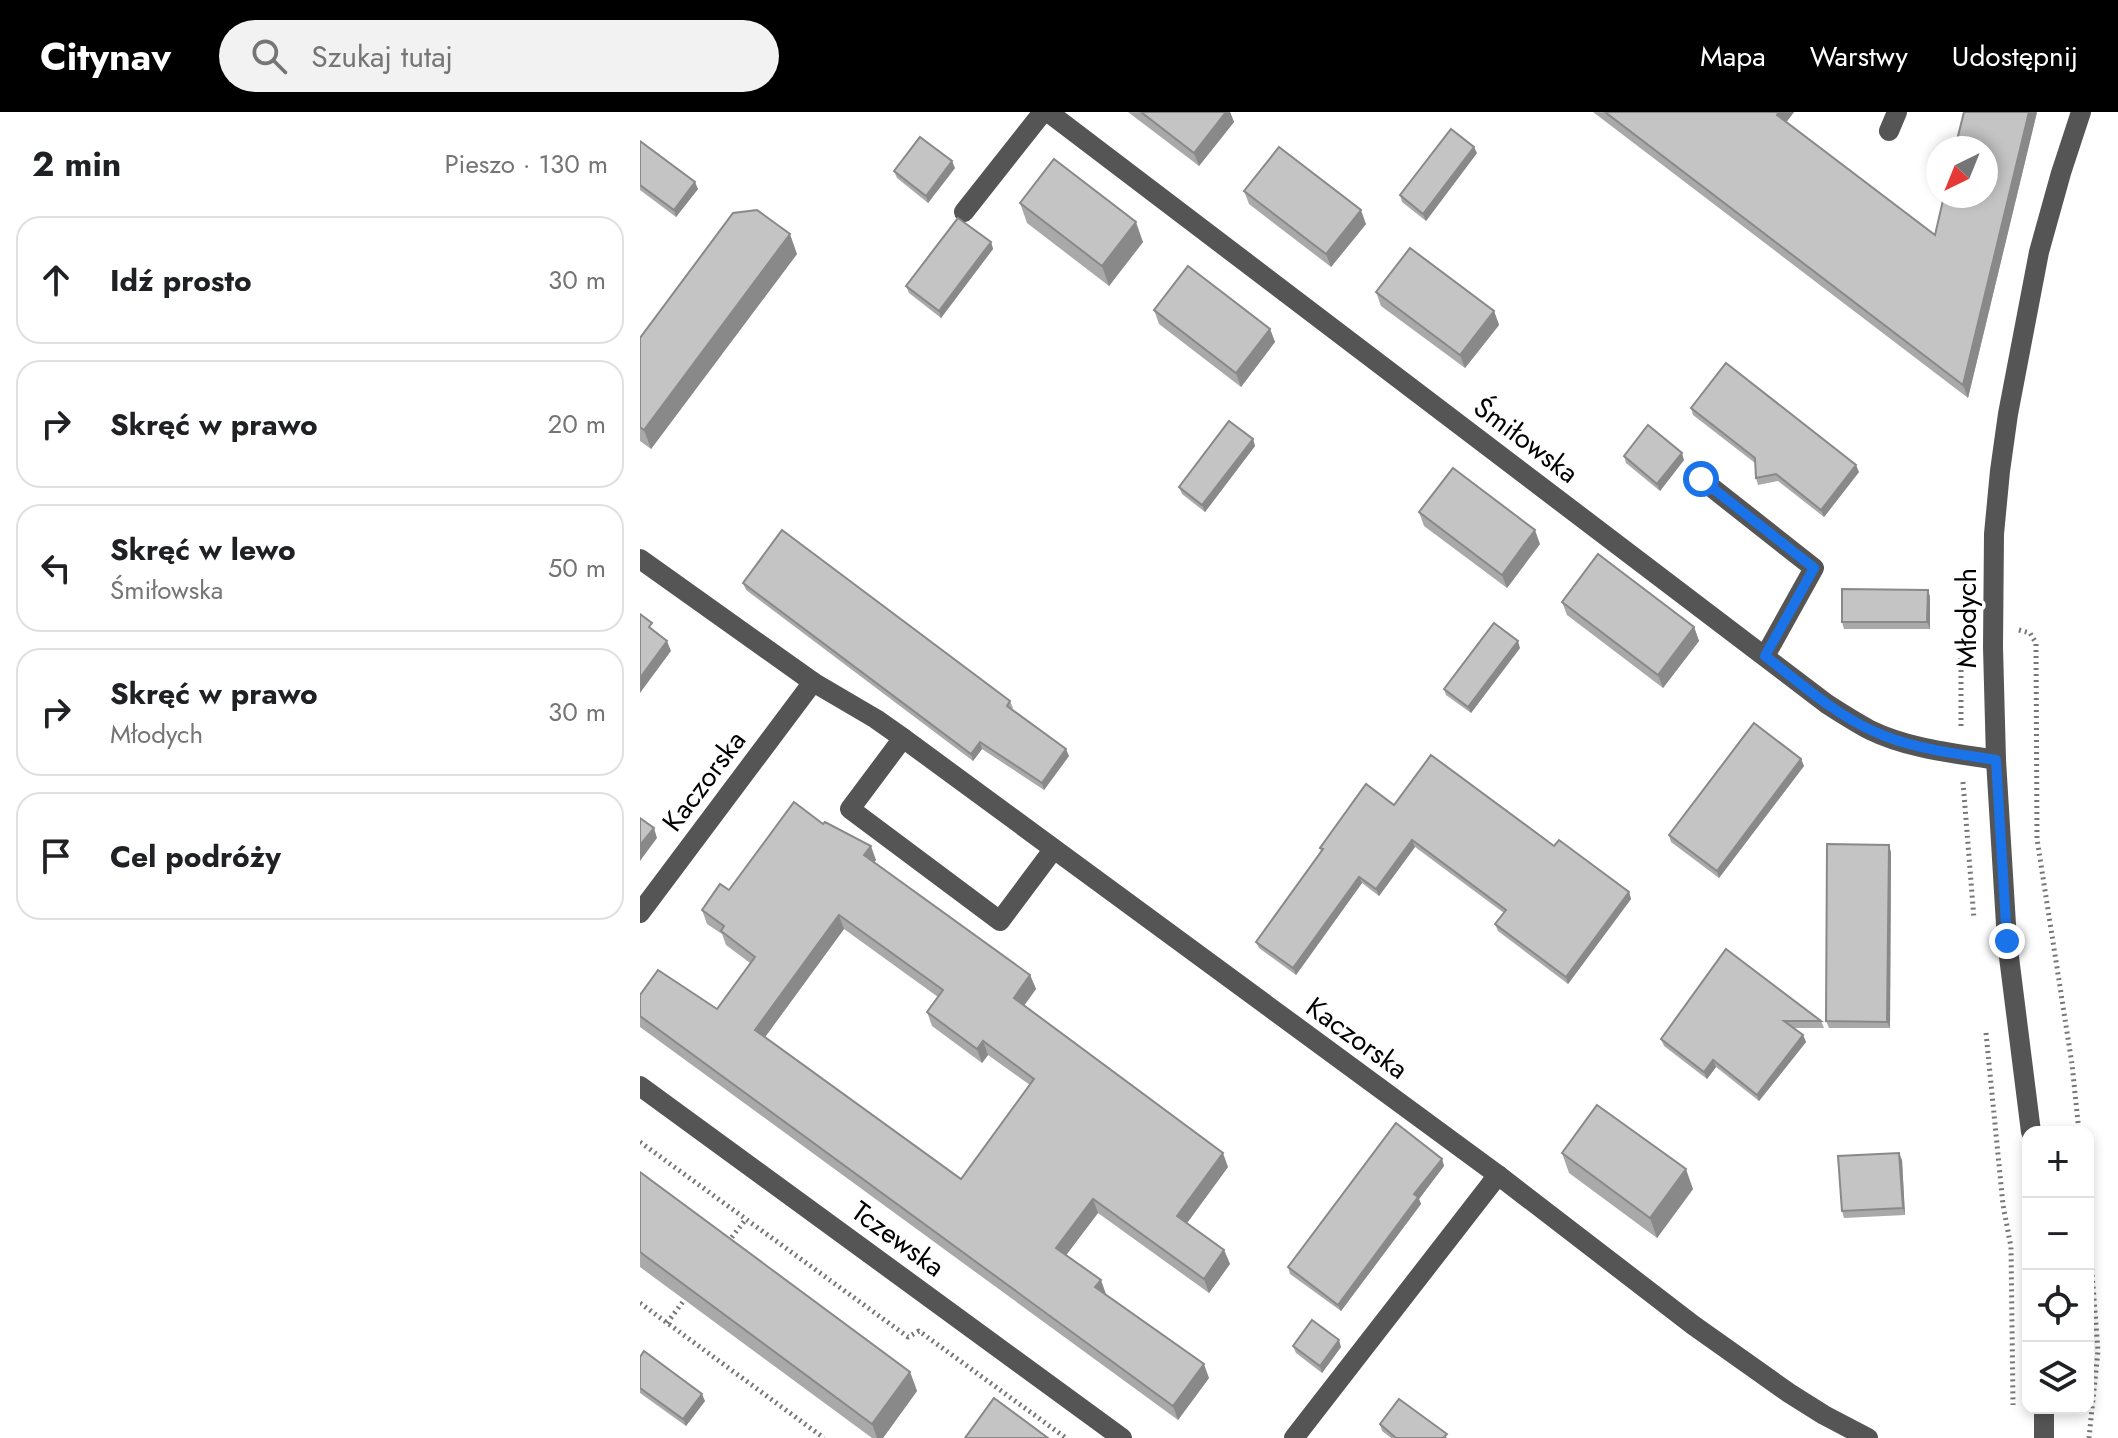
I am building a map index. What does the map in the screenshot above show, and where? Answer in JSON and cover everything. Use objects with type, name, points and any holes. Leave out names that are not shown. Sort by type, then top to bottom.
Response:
[{"type":"street","points":[[964,212],[1045,112]]},
{"type":"street","name":"Śmiłowska","points":[[1045,112],[1827,704],[1871,730],[1899,741],[1935,751],[1996,760]]},
{"type":"street","name":"Młodych","points":[[2030,1126],[2007,941],[1996,760],[1994,534],[2008,414],[2039,252],[2081,112]]},
{"type":"street","points":[[1701,479],[1814,568],[1765,656]]},
{"type":"street","name":"Kaczorska","points":[[640,559],[813,682],[903,738],[1498,1175],[1693,1325],[1789,1393],[1868,1438]]},
{"type":"street","name":"Kaczorska","points":[[640,913],[813,682]]},
{"type":"street","points":[[903,738],[850,809],[1000,921],[1053,850]]},
{"type":"street","name":"Tczewska","points":[[640,1086],[1122,1438]]},
{"type":"street","points":[[1294,1438],[1498,1175]]},
{"type":"street","points":[[2044,1414],[2044,1438]]},
{"type":"path","points":[[1993,630],[2030,633],[2036,643],[2037,839],[2072,1064],[2078,1126]]},
{"type":"path","points":[[640,1142],[908,1337],[919,1331],[1066,1438]]},
{"type":"path","points":[[720,1253],[746,1219]]},
{"type":"path","points":[[2089,1438],[2098,1351],[2092,1270]]},
{"type":"path","points":[[667,1323],[693,1288]]},
{"type":"path","points":[[640,1303],[824,1438]]},
{"type":"building","points":[[1141,112],[1226,112],[1194,153]]},
{"type":"building","points":[[1605,112],[1779,112],[1777,115],[1935,235],[1941,208],[1998,208],[1998,136],[1958,136],[1964,112],[2029,112],[1963,385]]},
{"type":"building","points":[[1451,129],[1474,147],[1423,214],[1400,195]]},
{"type":"building","points":[[920,137],[952,161],[926,196],[894,171]]},
{"type":"building","points":[[640,141],[695,182],[674,210],[640,185]]},
{"type":"building","points":[[1279,147],[1361,210],[1326,254],[1244,191]]},
{"type":"building","points":[[1054,159],[1136,222],[1102,266],[1020,203]]},
{"type":"building","points":[[757,210],[790,234],[644,430],[640,427],[640,338],[733,213]]},
{"type":"building","points":[[958,218],[991,242],[939,311],[906,286]]},
{"type":"building","points":[[1410,248],[1494,311],[1460,355],[1376,292]]},
{"type":"building","points":[[1188,266],[1270,329],[1236,373],[1154,310]]},
{"type":"building","points":[[1726,363],[1856,465],[1821,510],[1776,474],[1756,478],[1755,458],[1691,408]]},
{"type":"building","points":[[1229,421],[1253,439],[1202,505],[1179,487]]},
{"type":"building","points":[[1648,425],[1682,453],[1657,484],[1624,456]]},
{"type":"building","points":[[1453,468],[1535,530],[1502,575],[1419,512]]},
{"type":"building","points":[[782,530],[1010,701],[1007,706],[1066,749],[1042,783],[980,742],[971,754],[743,583]]},
{"type":"building","points":[[1598,554],[1694,627],[1658,675],[1562,602]]},
{"type":"building","points":[[1842,589],[1928,590],[1927,622],[1842,622]]},
{"type":"building","points":[[640,614],[652,623],[649,627],[667,641],[640,678]]},
{"type":"building","points":[[1494,623],[1518,641],[1468,707],[1444,689]]},
{"type":"building","points":[[1754,723],[1801,759],[1717,871],[1669,835]]},
{"type":"building","points":[[1431,755],[1554,846],[1559,840],[1629,892],[1566,977],[1495,924],[1506,910],[1412,840],[1376,889],[1359,877],[1293,968],[1256,942],[1366,784],[1394,805]]},
{"type":"building","points":[[794,802],[823,824],[825,822],[871,846],[864,855],[1030,975],[1014,998],[1223,1153],[1177,1216],[1224,1250],[1204,1279],[1093,1199],[1056,1248],[1101,1280],[1095,1287],[1204,1364],[1173,1406],[640,1016],[640,995],[658,970],[717,1009],[755,957],[721,931],[724,926],[702,910],[720,884],[729,890]],"holes":[[[839,915],[943,990],[927,1012],[977,1049],[983,1041],[1034,1079],[961,1179],[755,1030]]]},
{"type":"building","points":[[640,818],[654,828],[640,845]]},
{"type":"building","points":[[1827,844],[1889,845],[1887,1022],[1826,1021]]},
{"type":"building","points":[[1726,949],[1821,1021],[1784,1021],[1803,1035],[1757,1095],[1713,1060],[1704,1072],[1661,1039]]},
{"type":"building","points":[[1597,1105],[1686,1169],[1650,1218],[1562,1153]]},
{"type":"building","points":[[1396,1123],[1442,1159],[1414,1194],[1418,1197],[1338,1305],[1288,1267]]},
{"type":"building","points":[[1899,1153],[1903,1208],[1842,1211],[1838,1156]]},
{"type":"building","points":[[640,1172],[910,1372],[872,1424],[640,1252]]},
{"type":"building","points":[[1312,1320],[1339,1340],[1320,1366],[1293,1346]]},
{"type":"building","points":[[644,1351],[702,1394],[683,1419],[640,1388],[640,1357]]},
{"type":"building","points":[[994,1398],[1048,1438],[965,1438]]},
{"type":"building","points":[[1399,1399],[1447,1434],[1446,1438],[1396,1438],[1380,1424]]},
{"type":"route","points":[[1701,479],[1814,568],[1765,656],[1827,704],[1871,730],[1935,751],[1996,760],[2007,941]]}]
